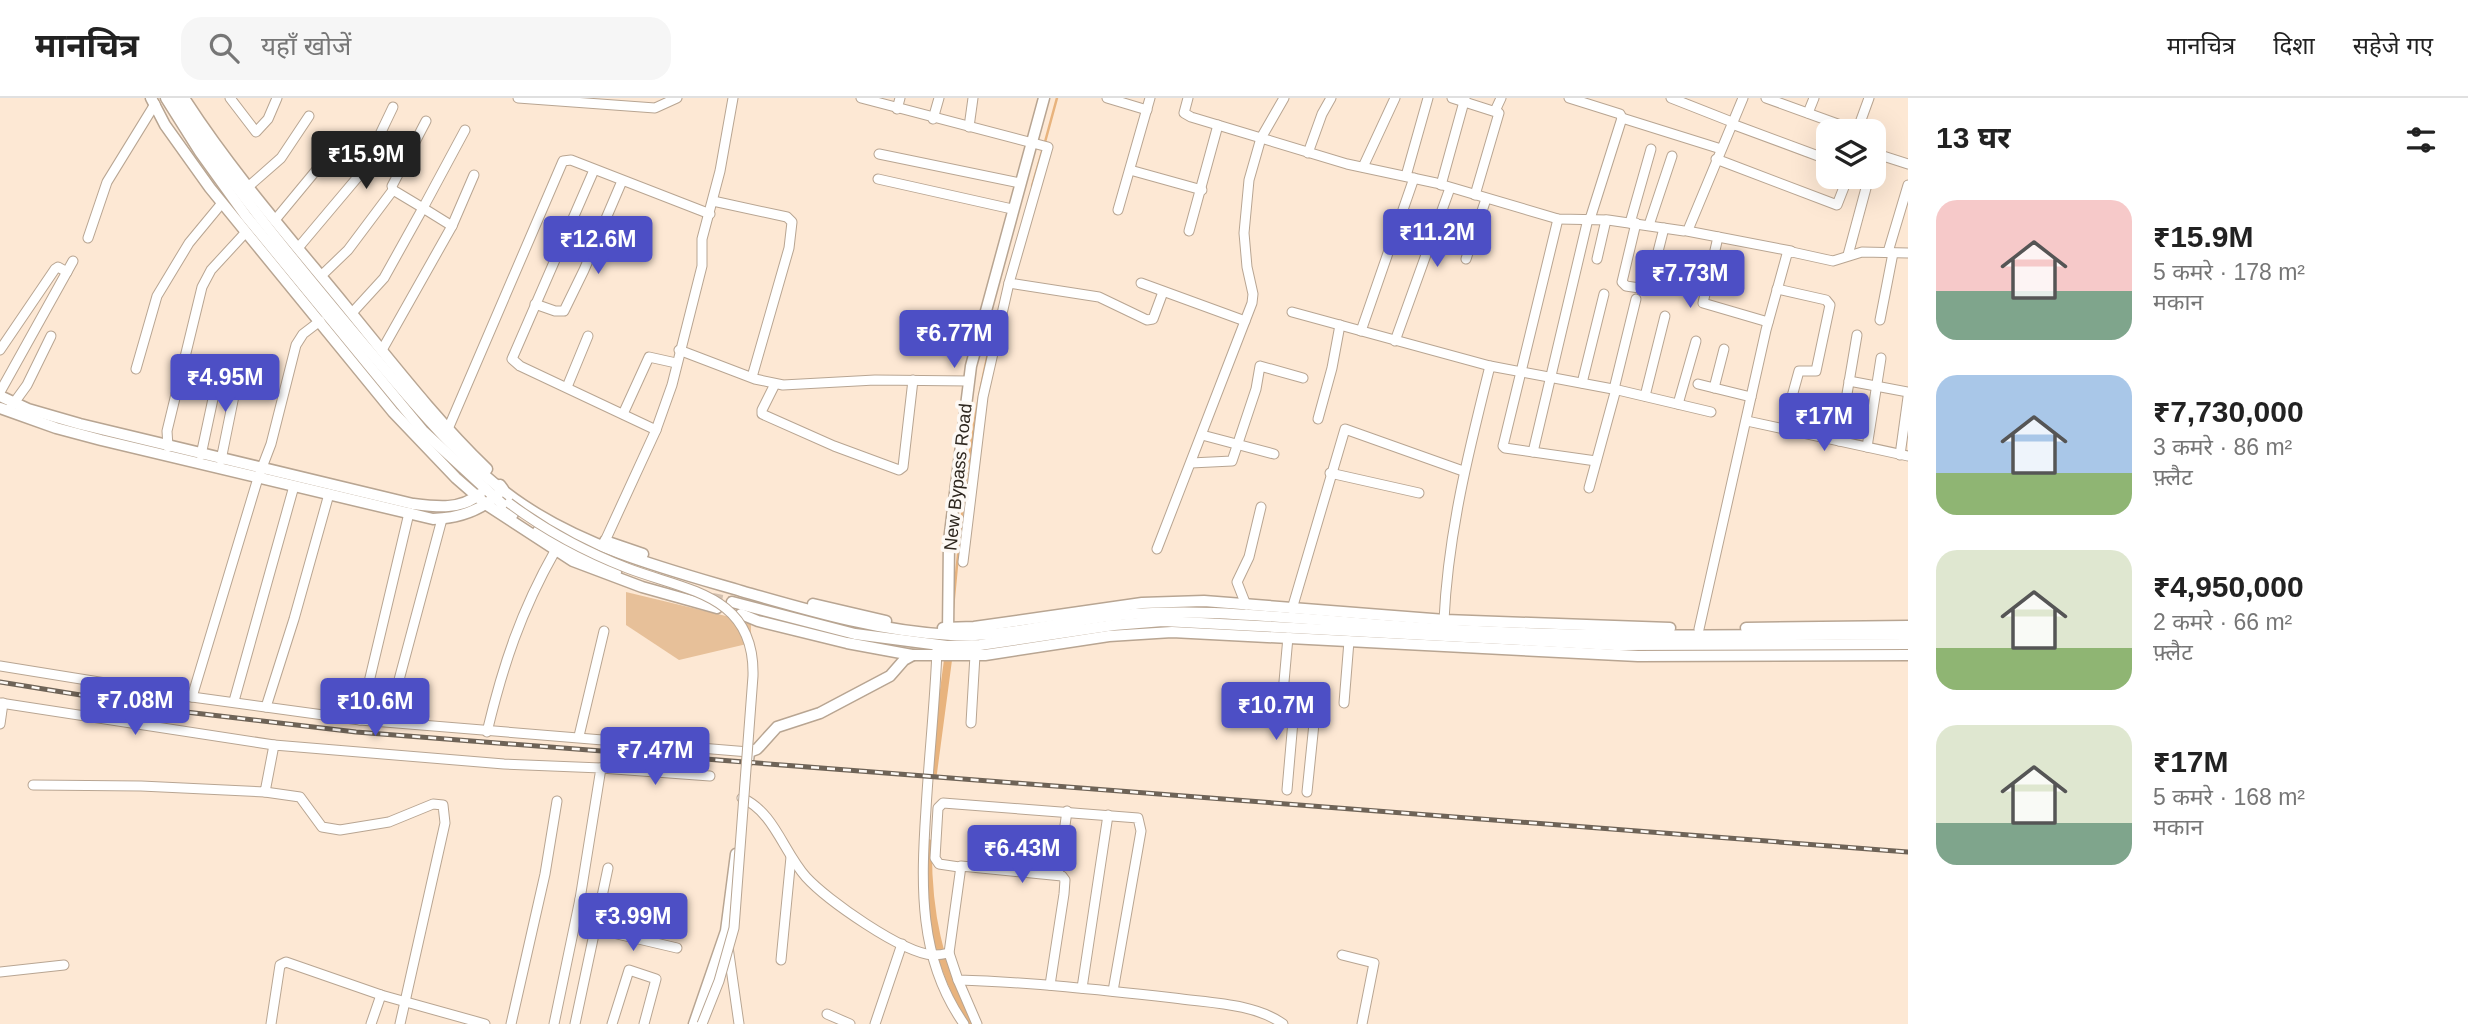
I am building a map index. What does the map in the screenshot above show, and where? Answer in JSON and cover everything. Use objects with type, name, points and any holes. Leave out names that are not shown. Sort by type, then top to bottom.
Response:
[{"type":"main road","points":[[174,98],[253,210],[485,489]]},
{"type":"main road","points":[[184,98],[205,131],[248,187],[448,429],[505,509],[555,542],[620,573],[682,592]]},
{"type":"main road","name":"New Bypass Road","points":[[943,644],[949,541],[961,508],[969,381],[1012,209],[1020,183],[1040,144],[1044,98]]},
{"type":"main road","points":[[157,100],[200,152],[246,216],[423,431],[496,497],[547,519],[665,562],[853,615],[900,624],[943,644]]},
{"type":"main road","points":[[157,100],[165,125],[222,203],[393,412],[496,497],[555,551],[642,587],[718,608]]},
{"type":"main road","points":[[0,394],[7,407],[101,440],[422,511],[442,519],[466,514],[496,497]]},
{"type":"main road","points":[[7,407],[40,412],[221,460],[294,486],[409,513],[447,507],[485,489]]},
{"type":"main road","points":[[547,519],[619,554],[678,573],[975,655],[1109,636],[1172,632],[1651,656],[1908,654]]},
{"type":"main road","points":[[943,644],[974,627],[1142,603],[1204,601],[1444,620],[1699,629],[1908,626]]},
{"type":"main road","points":[[732,602],[855,634],[943,644],[980,645],[1114,625],[1163,621],[1615,645],[1908,644]]},
{"type":"main road","points":[[694,1024],[726,931],[749,752],[757,749],[777,727],[820,713],[890,676],[912,655],[943,644],[1104,616],[1153,613],[1213,613],[1475,631],[1577,634],[1908,634]]},
{"type":"main road","points":[[741,614],[847,643],[912,655]]},
{"type":"street","points":[[230,98],[256,132],[268,119],[277,98]]},
{"type":"street","points":[[523,98],[614,102],[660,108],[677,98]]},
{"type":"street","points":[[605,541],[656,430],[672,386],[679,350],[696,295],[702,266],[702,239],[713,201],[733,98]]},
{"type":"street","points":[[861,98],[933,119],[1040,144],[1049,149],[1009,283],[987,371],[961,508],[963,562]]},
{"type":"street","points":[[897,109],[900,98]]},
{"type":"street","points":[[933,119],[939,98]]},
{"type":"street","points":[[969,127],[973,98]]},
{"type":"street","points":[[1110,98],[1146,110]]},
{"type":"street","points":[[1118,210],[1150,98]]},
{"type":"street","points":[[1188,98],[1186,115],[1308,153],[1446,186],[1558,219],[1606,220],[1649,225],[1833,261],[1848,255],[1908,253]]},
{"type":"street","points":[[1157,549],[1171,508],[1192,463],[1253,294],[1244,233],[1249,180],[1261,138],[1284,98]]},
{"type":"street","points":[[1308,153],[1322,114],[1332,98]]},
{"type":"street","points":[[1363,167],[1395,98]]},
{"type":"street","points":[[1361,331],[1410,177],[1427,98]]},
{"type":"street","points":[[1452,98],[1499,113],[1475,195]]},
{"type":"street","points":[[1495,111],[1501,98]]},
{"type":"street","points":[[1569,98],[1620,114],[1622,118],[1721,149]]},
{"type":"street","points":[[1671,98],[1816,155]]},
{"type":"street","points":[[1687,231],[1743,98]]},
{"type":"street","points":[[1766,98],[1784,101],[1857,131],[1869,98]]},
{"type":"street","points":[[1808,113],[1814,98]]},
{"type":"street","points":[[88,238],[107,183],[157,100]]},
{"type":"street","points":[[1395,341],[1446,186],[1464,100]]},
{"type":"street","points":[[298,248],[362,172],[393,107]]},
{"type":"street","points":[[248,187],[281,158],[309,116]]},
{"type":"street","points":[[1533,452],[1589,219],[1622,118]]},
{"type":"street","points":[[321,276],[348,250],[393,190],[392,186],[426,121]]},
{"type":"street","points":[[1189,231],[1218,125]]},
{"type":"street","points":[[352,313],[384,278],[465,130]]},
{"type":"street","points":[[1651,149],[1622,282],[1626,286],[1646,289],[1649,287],[1664,228]]},
{"type":"street","points":[[879,154],[1020,183]]},
{"type":"street","points":[[275,220],[328,156]]},
{"type":"street","points":[[1649,225],[1672,156]]},
{"type":"street","points":[[1886,157],[1908,164]]},
{"type":"street","points":[[1716,159],[1837,205],[1843,189]]},
{"type":"street","points":[[448,429],[562,162],[571,160],[710,214]]},
{"type":"street","points":[[594,170],[512,359],[520,366],[656,430]]},
{"type":"street","points":[[1130,170],[1202,190]]},
{"type":"street","points":[[382,350],[452,226],[474,175]]},
{"type":"street","points":[[878,179],[1012,209]]},
{"type":"street","points":[[535,304],[555,311],[564,310],[622,181]]},
{"type":"street","points":[[1880,320],[1891,253],[1908,185]]},
{"type":"street","points":[[1848,255],[1866,189]]},
{"type":"street","points":[[393,190],[452,226]]},
{"type":"street","points":[[1465,259],[1486,199]]},
{"type":"street","points":[[713,201],[787,217],[792,222],[789,248],[752,377]]},
{"type":"street","points":[[136,369],[157,296],[189,243],[222,203]]},
{"type":"street","points":[[1558,219],[1503,446],[1597,461]]},
{"type":"street","points":[[1597,259],[1606,220]]},
{"type":"street","points":[[168,447],[167,431],[202,287],[211,270],[246,232]]},
{"type":"street","points":[[1718,237],[1703,303],[1768,322]]},
{"type":"street","points":[[1699,629],[1768,322],[1787,254],[1793,252]]},
{"type":"street","points":[[0,394],[73,261]]},
{"type":"street","points":[[0,350],[55,268],[67,272]]},
{"type":"street","points":[[1009,283],[1099,297],[1147,320],[1153,319],[1163,292]]},
{"type":"street","points":[[1141,283],[1245,321]]},
{"type":"street","points":[[1777,289],[1826,300],[1830,305],[1816,371],[1799,371],[1783,429]]},
{"type":"street","points":[[1582,383],[1604,294]]},
{"type":"street","points":[[1589,488],[1636,299]]},
{"type":"street","points":[[1292,312],[1490,366],[1615,389],[1711,412]]},
{"type":"street","points":[[1645,397],[1665,316]]},
{"type":"street","points":[[192,697],[296,345],[303,334],[320,321]]},
{"type":"street","points":[[1318,419],[1340,325]]},
{"type":"street","points":[[1839,441],[1857,335]]},
{"type":"street","points":[[567,387],[587,336]]},
{"type":"street","points":[[7,407],[27,385],[51,337]]},
{"type":"street","points":[[1678,404],[1696,341]]},
{"type":"street","points":[[1714,388],[1724,349]]},
{"type":"street","points":[[679,350],[775,384],[969,381]]},
{"type":"street","points":[[623,414],[649,357],[676,363]]},
{"type":"street","points":[[1867,447],[1881,358]]},
{"type":"street","points":[[201,455],[220,366]]},
{"type":"street","points":[[1192,463],[1230,463],[1260,366],[1303,378]]},
{"type":"street","points":[[1444,620],[1445,594],[1463,471],[1490,366]]},
{"type":"street","points":[[775,384],[762,414],[834,446],[899,470],[903,467],[913,380]]},
{"type":"street","points":[[221,460],[237,381]]},
{"type":"street","points":[[1849,381],[1908,392]]},
{"type":"street","points":[[1698,384],[1751,397]]},
{"type":"street","points":[[1747,421],[1904,456],[1908,397]]},
{"type":"street","points":[[1292,609],[1330,473],[1341,437],[1347,428],[1463,471]]},
{"type":"street","points":[[1202,435],[1274,454]]},
{"type":"street","points":[[1330,473],[1419,493]]},
{"type":"street","points":[[234,701],[294,486]]},
{"type":"street","points":[[267,707],[329,494]]},
{"type":"street","points":[[496,497],[551,531],[626,568],[712,597],[736,617],[746,633],[753,661],[753,676],[735,920],[719,981],[702,1024]]},
{"type":"street","points":[[1246,605],[1237,582],[1249,557],[1261,507]]},
{"type":"street","points":[[360,720],[409,513]]},
{"type":"street","points":[[388,722],[442,519]]},
{"type":"street","points":[[487,732],[507,653],[526,603],[555,551]]},
{"type":"street","points":[[579,736],[604,631]]},
{"type":"street","points":[[1289,637],[1284,695],[1312,700],[1315,704],[1307,792]]},
{"type":"street","points":[[1344,703],[1349,641]]},
{"type":"street","points":[[943,644],[926,778],[923,909],[932,955],[946,995],[964,1024]]},
{"type":"street","points":[[971,723],[975,655]]},
{"type":"street","points":[[0,666],[192,697],[360,720],[749,752]]},
{"type":"street","points":[[1286,790],[1296,698]]},
{"type":"street","points":[[0,724],[1,703],[274,745],[504,764],[710,776]]},
{"type":"street","points":[[265,792],[274,745]]},
{"type":"street","points":[[554,1024],[580,899],[601,768]]},
{"type":"street","points":[[33,785],[141,786],[265,792],[300,797],[318,823],[329,829],[389,822],[433,804],[443,805],[444,823],[407,1002],[400,1024]]},
{"type":"street","points":[[743,798],[764,813],[791,857],[817,888],[876,930],[902,944],[932,955],[948,953]]},
{"type":"street","points":[[511,1024],[545,874],[557,801]]},
{"type":"street","points":[[1050,985],[1065,880],[1058,875],[959,867],[936,862],[935,839],[940,804],[1135,817],[1141,824],[1113,991]]},
{"type":"street","points":[[1058,875],[1066,811]]},
{"type":"street","points":[[1082,988],[1108,815]]},
{"type":"street","points":[[998,840],[1063,848]]},
{"type":"street","points":[[781,960],[791,857]]},
{"type":"street","points":[[959,867],[948,953],[977,1024]]},
{"type":"street","points":[[575,1024],[608,868]]},
{"type":"street","points":[[580,899],[601,903]]},
{"type":"street","points":[[596,929],[677,948]]},
{"type":"street","points":[[726,931],[739,1024]]},
{"type":"street","points":[[875,1024],[902,944]]},
{"type":"street","points":[[1342,955],[1374,963],[1362,1024]]},
{"type":"street","points":[[271,1024],[280,965],[286,961],[381,995],[485,1024]]},
{"type":"street","points":[[0,972],[64,965]]},
{"type":"street","points":[[612,1024],[629,970],[656,979],[644,1024]]},
{"type":"street","points":[[958,980],[1050,985],[1221,1004],[1274,1017],[1283,1024]]},
{"type":"street","points":[[371,1024],[381,995]]},
{"type":"street","points":[[827,1014],[850,1024]]},
{"type":"shaded area","points":[[626,592],[751,622],[751,643],[679,660],[626,625]]},
{"type":"waterway","points":[[1045,142],[1057,98]]},
{"type":"waterway","points":[[1032,186],[1043,148]]},
{"type":"waterway","points":[[953,608],[974,425],[997,317]]},
{"type":"waterway","points":[[933,773],[948,660]]},
{"type":"waterway","points":[[928,843],[932,914],[937,937],[951,981],[973,1024]]},
{"type":"tunnel","points":[[683,592],[732,602]]},
{"type":"railway","points":[[0,682],[186,712],[356,732],[1908,852]]}]
